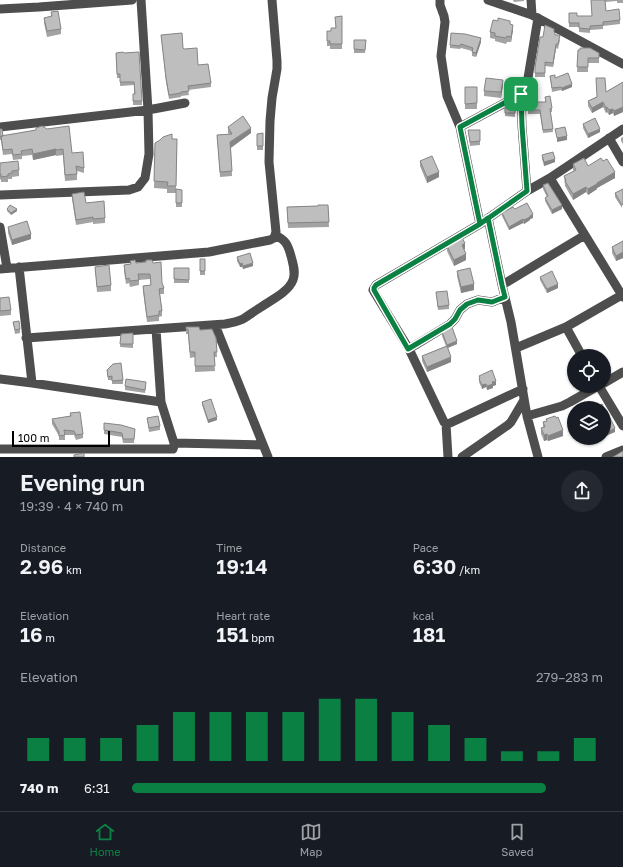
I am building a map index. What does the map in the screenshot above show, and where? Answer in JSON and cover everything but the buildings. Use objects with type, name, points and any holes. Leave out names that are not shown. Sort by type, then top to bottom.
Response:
[{"type":"street","points":[[0,9],[39,3],[132,0]]},
{"type":"street","points":[[0,194],[129,190],[136,188],[143,182],[147,168],[149,142],[141,0]]},
{"type":"street","points":[[0,227],[4,268],[209,252],[270,240],[276,232],[269,162],[270,121],[277,69],[272,0]]},
{"type":"street","points":[[440,0],[445,22],[441,56],[446,89],[449,102],[460,127],[480,224]]},
{"type":"street","points":[[488,0],[535,17],[623,64]]},
{"type":"street","points":[[460,127],[526,90],[535,17],[531,0]]},
{"type":"street","points":[[521,94],[527,191]]},
{"type":"street","points":[[0,127],[148,110],[185,103]]},
{"type":"street","points":[[448,457],[446,424],[408,349],[374,288],[376,285],[480,224],[527,191],[550,178],[623,129]]},
{"type":"street","points":[[609,138],[623,162]]},
{"type":"street","points":[[516,348],[566,327],[622,296],[550,178]]},
{"type":"street","points":[[488,218],[516,348],[527,416],[537,456]]},
{"type":"street","points":[[26,338],[215,325],[233,323],[242,320],[282,293],[293,280],[294,268],[290,251],[282,238],[275,235]]},
{"type":"street","points":[[502,285],[585,236]]},
{"type":"street","points":[[19,267],[32,382]]},
{"type":"street","points":[[408,349],[450,324],[460,310],[467,304],[478,300],[492,302],[505,297]]},
{"type":"street","points":[[215,325],[268,457]]},
{"type":"street","points":[[566,327],[578,349]]},
{"type":"street","points":[[1,457],[0,449],[173,449],[174,443],[161,402],[156,329]]},
{"type":"street","points":[[611,379],[623,372]]},
{"type":"street","points":[[0,379],[32,382],[161,402]]},
{"type":"street","points":[[446,424],[522,389]]},
{"type":"street","points":[[527,416],[566,404],[586,393]]},
{"type":"street","points":[[602,393],[623,426]]},
{"type":"street","points":[[462,457],[508,426],[524,400]]},
{"type":"street","points":[[174,443],[262,445]]},
{"type":"street","points":[[606,457],[623,450]]},
{"type":"route","points":[[521,94],[460,127],[480,224],[488,218],[505,297],[492,302],[478,300],[467,304],[460,310],[450,324],[408,349],[374,288],[376,285],[480,224],[488,218],[527,191],[521,94]]}]
